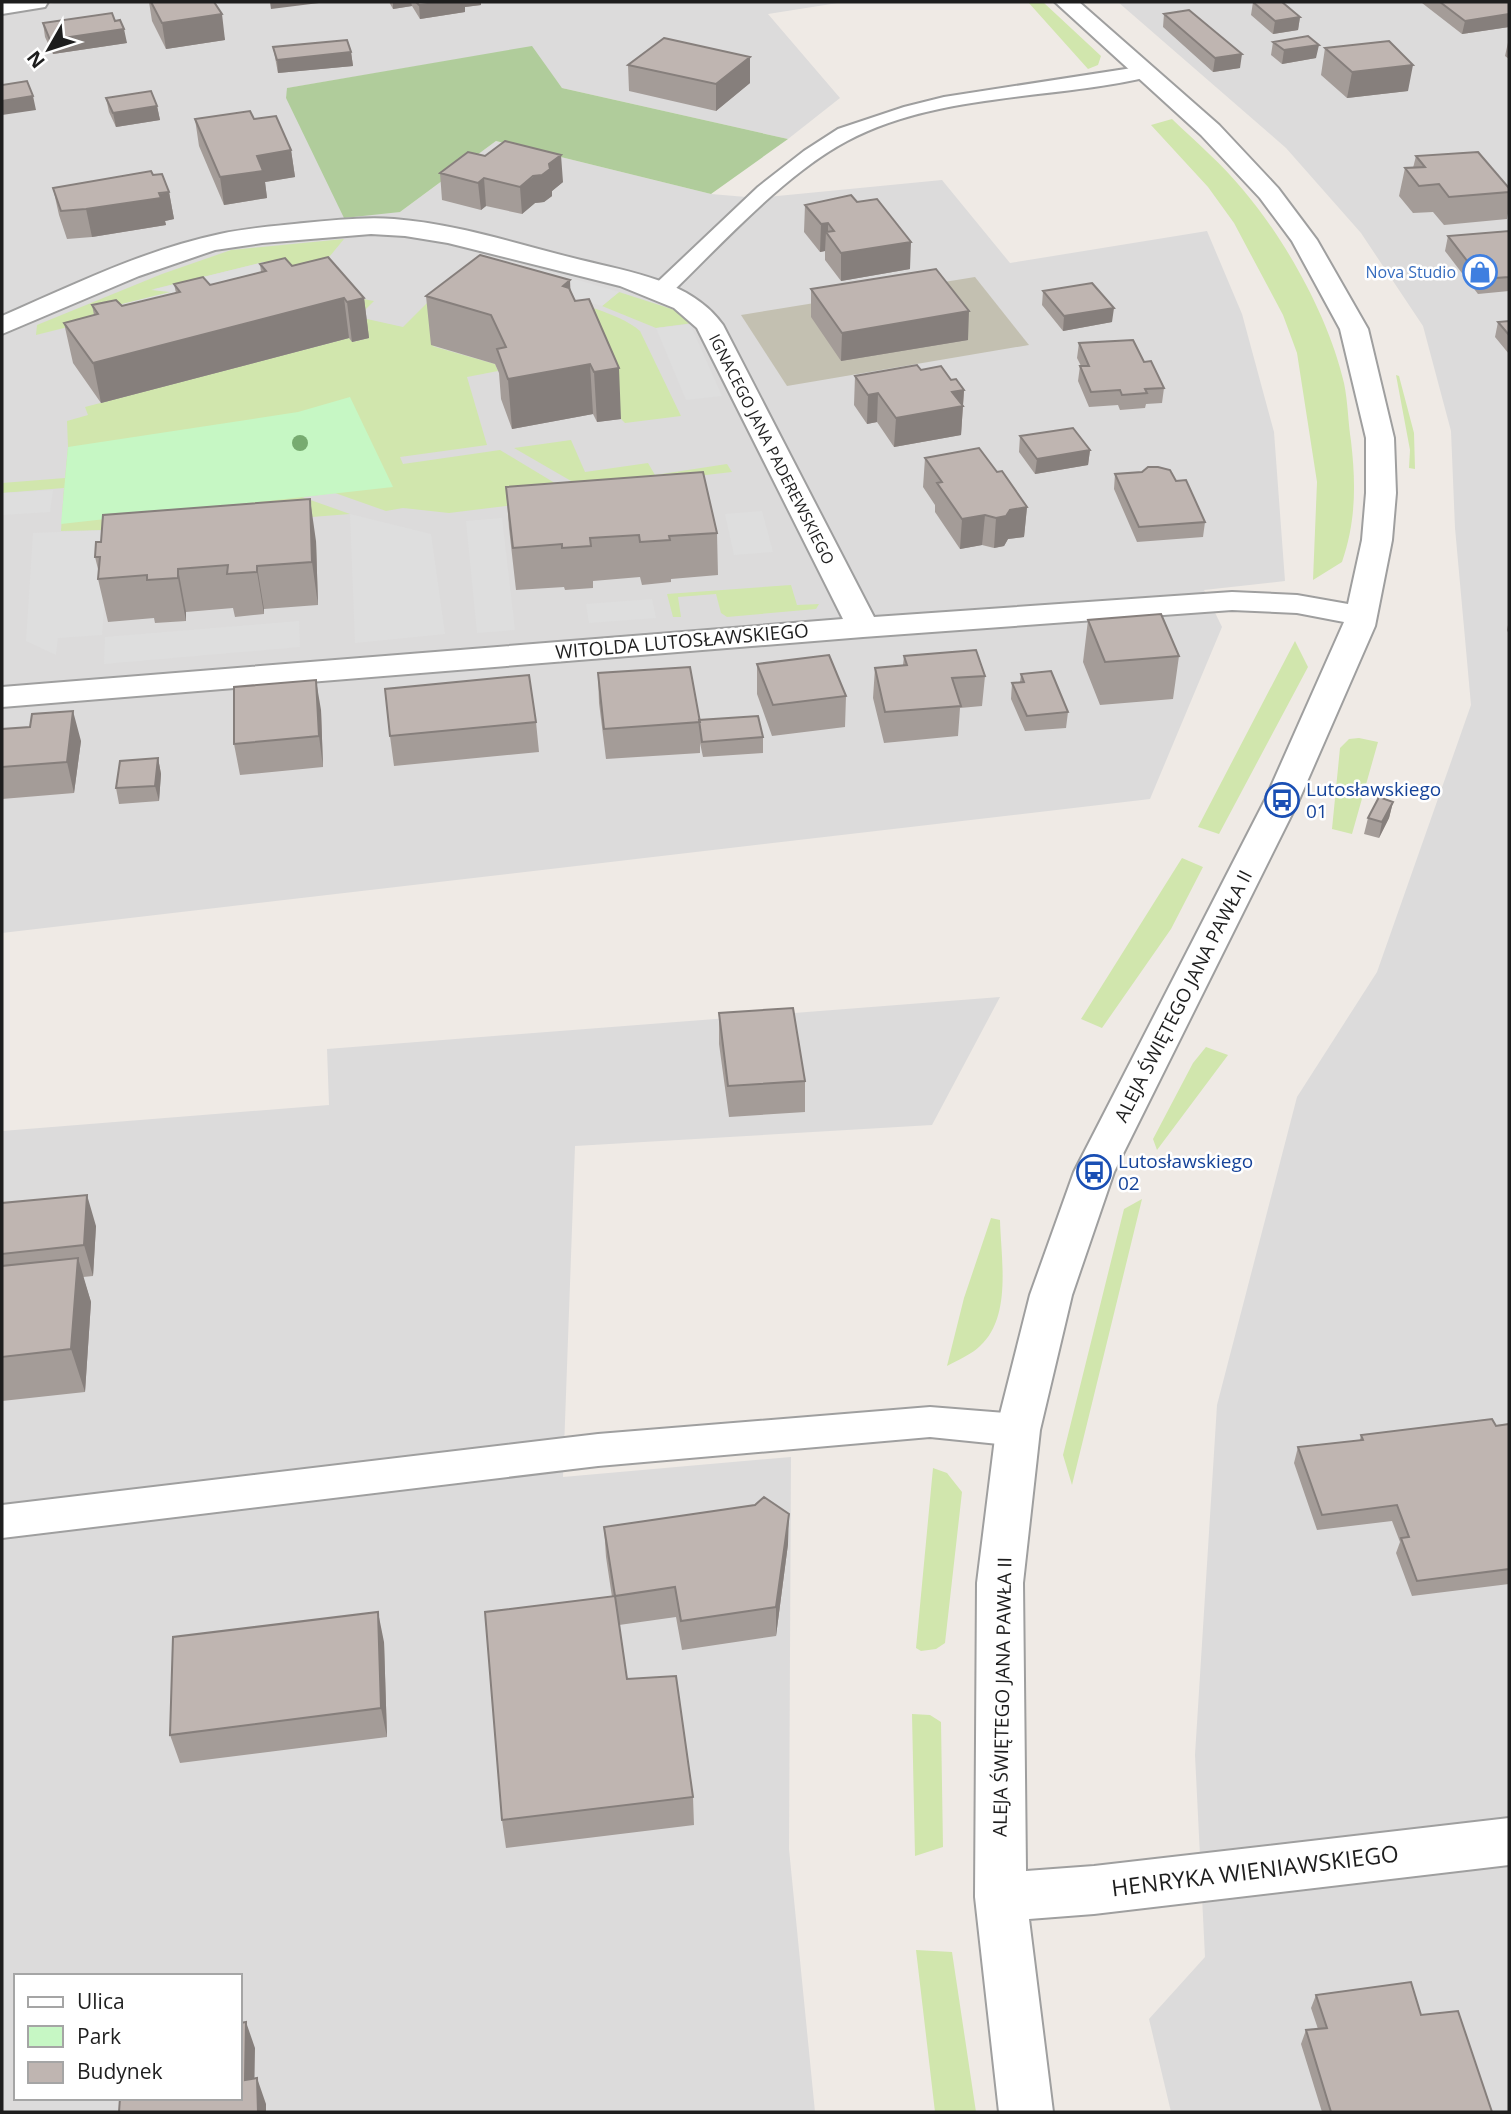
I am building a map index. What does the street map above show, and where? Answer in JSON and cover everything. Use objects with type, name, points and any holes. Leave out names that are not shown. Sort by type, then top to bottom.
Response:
[{"type":"street","points":[[2,7],[37,2]]},
{"type":"street","name":"ALEJA ŚWIĘTEGO JANA PAWŁA II","points":[[1026,2112],[1001,1897],[1000,1583],[1018,1430],[1051,1295],[1094,1172],[1282,800],[1363,616],[1380,505],[1380,438],[1354,329],[1304,240],[1269,192],[1210,130],[1066,2]]},
{"type":"street","name":"IGNACEGO JANA PADEREWSKIEGO","points":[[2,326],[145,266],[208,244],[264,235],[343,228],[404,228],[448,235],[618,278],[659,292],[684,302],[703,316],[709,325],[863,627]]},
{"type":"street","name":"WITOLDA LUTOSŁAWSKIEGO","points":[[2,697],[863,627],[1232,601],[1297,604],[1363,616]]},
{"type":"street","name":"HENRYKA WIENIAWSKIEGO","points":[[1001,1897],[1094,1890],[1509,1842]]},
{"type":"lane","points":[[659,292],[758,198],[836,138],[897,115],[956,100],[1145,72]]},
{"type":"lane","points":[[2,1522],[612,1449],[930,1422],[1018,1430]]},
{"type":"shaded area","points":[[62,2],[844,2],[768,14],[840,98],[788,139],[562,88],[531,47],[288,88],[286,98],[400,212],[496,141],[711,194],[758,198],[942,180],[1010,263],[1207,231],[1242,314],[1274,432],[1285,581],[1204,590],[1222,627],[1150,799],[2,933],[2,10]]},
{"type":"shaded area","points":[[1118,2],[1509,2],[1509,2112],[1171,2112],[1149,2019],[1205,1957],[1195,1755],[1217,1405],[1297,1097],[1377,972],[1471,705],[1455,528],[1451,431],[1423,326],[1361,233],[1286,148]]},
{"type":"shaded area","points":[[264,262],[306,269],[111,316],[106,308],[170,292],[151,290]]},
{"type":"shaded area","points":[[533,267],[619,292],[602,306],[515,281]]},
{"type":"shaded area","points":[[975,277],[1029,345],[787,386],[741,315]]},
{"type":"shaded area","points":[[690,324],[722,396],[686,400],[656,328]]},
{"type":"shaded area","points":[[53,490],[50,512],[2,515],[2,493]]},
{"type":"shaded area","points":[[762,511],[773,552],[734,555],[725,514]]},
{"type":"shaded area","points":[[350,514],[431,534],[445,634],[355,643]]},
{"type":"shaded area","points":[[502,518],[515,630],[477,633],[466,521]]},
{"type":"shaded area","points":[[110,530],[102,635],[58,638],[56,655],[26,641],[33,533]]},
{"type":"shaded area","points":[[652,599],[656,618],[589,623],[586,604]]},
{"type":"shaded area","points":[[299,621],[300,647],[104,664],[105,637]]},
{"type":"shaded area","points":[[1000,997],[932,1125],[575,1146],[563,1477],[791,1457],[789,1849],[815,2112],[2,2112],[2,1131],[329,1105],[327,1049]]},
{"type":"green space","points":[[1028,2],[1043,2],[1101,56],[1098,65],[1088,69]]},
{"type":"green space","points":[[532,46],[562,88],[788,139],[711,194],[496,141],[400,212],[344,218],[286,98],[287,88]]},
{"type":"green space","points":[[1172,119],[1236,181],[1276,233],[1317,307],[1337,358],[1345,390],[1353,457],[1352,517],[1342,562],[1313,580],[1317,482],[1297,353],[1283,315],[1234,223],[1208,187],[1151,125]]},
{"type":"green space","points":[[344,239],[330,256],[306,269],[264,262],[154,289],[173,292],[106,308],[88,322],[36,335],[37,325],[162,274],[231,250]]},
{"type":"green space","points":[[456,274],[553,296],[626,321],[640,331],[681,416],[625,423],[592,349],[432,346],[495,364],[498,371],[467,377],[487,445],[400,457],[403,464],[500,450],[578,497],[449,513],[403,508],[386,511],[335,493],[302,497],[350,514],[110,533],[110,530],[61,531],[64,488],[2,493],[2,483],[65,478],[67,421],[88,415],[85,407],[349,338],[353,342],[369,338],[346,296],[374,301],[358,317],[403,327]]},
{"type":"green space","points":[[619,292],[684,313],[693,323],[656,328],[602,306]]},
{"type":"green space","points":[[1396,375],[1399,376],[1414,433],[1415,469],[1409,468],[1410,450]]},
{"type":"green space","points":[[350,397],[393,487],[61,524],[68,447],[298,412]]},
{"type":"green space","points":[[571,440],[585,472],[648,463],[655,475],[727,464],[732,472],[585,489],[514,448]]},
{"type":"green space","points":[[791,585],[797,605],[819,604],[816,609],[727,617],[721,613],[716,594],[678,597],[681,617],[673,617],[667,594]]},
{"type":"green space","points":[[1295,641],[1308,667],[1219,834],[1198,827]]},
{"type":"green space","points":[[1349,739],[1378,742],[1352,834],[1332,829],[1340,748]]},
{"type":"green space","points":[[1182,858],[1203,867],[1171,929],[1102,1028],[1081,1019]]},
{"type":"green space","points":[[1206,1047],[1228,1055],[1157,1150],[1153,1139],[1193,1063]]},
{"type":"green space","points":[[1142,1199],[1072,1485],[1063,1455],[1124,1209]]},
{"type":"green space","points":[[991,1218],[1000,1220],[1003,1269],[1001,1304],[997,1320],[980,1346],[947,1366],[964,1298]]},
{"type":"green space","points":[[933,1468],[947,1473],[962,1492],[945,1643],[936,1649],[921,1651],[916,1648]]},
{"type":"green space","points":[[912,1714],[930,1715],[941,1722],[943,1847],[915,1856]]},
{"type":"green space","points":[[916,1950],[952,1952],[976,2112],[935,2112]]},
{"type":"building","points":[[151,2],[214,2],[222,14],[162,23]]},
{"type":"building","points":[[416,2],[444,2],[419,5]]},
{"type":"building","points":[[1253,2],[1282,2],[1300,17],[1275,21]]},
{"type":"building","points":[[1440,2],[1509,2],[1509,14],[1465,21]]},
{"type":"building","points":[[1189,10],[1242,54],[1215,58],[1164,14]]},
{"type":"building","points":[[112,13],[115,21],[120,20],[124,29],[50,40],[43,23]]},
{"type":"building","points":[[1308,36],[1319,45],[1284,50],[1273,42]]},
{"type":"building","points":[[664,38],[750,57],[716,84],[628,65]]},
{"type":"building","points":[[347,40],[351,52],[277,60],[273,47]]},
{"type":"building","points":[[1389,41],[1413,65],[1352,72],[1325,48]]},
{"type":"building","points":[[27,81],[33,96],[2,101],[2,85]]},
{"type":"building","points":[[151,91],[157,106],[113,113],[106,98]]},
{"type":"building","points":[[250,111],[254,119],[276,116],[291,150],[257,156],[263,171],[220,177],[195,119]]},
{"type":"building","points":[[505,141],[561,155],[549,164],[550,169],[542,175],[533,176],[520,187],[484,178],[478,183],[440,173],[468,152],[485,156]]},
{"type":"building","points":[[1478,152],[1509,188],[1509,192],[1449,197],[1439,184],[1419,186],[1405,168],[1425,167],[1416,156]]},
{"type":"building","points":[[151,171],[153,175],[162,174],[169,192],[159,193],[161,198],[61,211],[53,188]]},
{"type":"building","points":[[851,195],[857,202],[877,199],[911,242],[841,253],[826,232],[834,231],[828,223],[821,224],[805,205]]},
{"type":"building","points":[[1509,231],[1509,277],[1481,279],[1448,236]]},
{"type":"building","points":[[480,255],[570,280],[563,286],[569,288],[575,301],[589,299],[619,368],[594,372],[590,364],[508,379],[497,349],[506,347],[491,315],[426,296]]},
{"type":"building","points":[[328,257],[364,298],[347,302],[344,298],[93,363],[64,323],[98,314],[92,305],[116,300],[122,306],[180,292],[174,284],[203,277],[210,285],[266,271],[260,264],[285,258],[292,266]]},
{"type":"building","points":[[936,269],[969,311],[842,333],[811,289]]},
{"type":"building","points":[[1092,283],[1114,308],[1064,316],[1043,291]]},
{"type":"building","points":[[1509,321],[1509,335],[1498,322]]},
{"type":"building","points":[[1133,340],[1144,362],[1151,361],[1164,388],[1145,389],[1147,393],[1122,395],[1120,390],[1091,392],[1080,366],[1089,366],[1079,343]]},
{"type":"building","points":[[917,365],[921,370],[941,366],[951,380],[956,379],[964,390],[952,392],[963,406],[896,418],[878,393],[868,395],[855,376]]},
{"type":"building","points":[[1073,428],[1090,450],[1037,459],[1020,436]]},
{"type":"building","points":[[979,448],[997,472],[1002,471],[1027,507],[1010,510],[1006,516],[996,518],[985,515],[962,519],[937,483],[942,482],[925,458]]},
{"type":"building","points":[[1148,467],[1170,470],[1176,481],[1186,480],[1205,522],[1139,527],[1115,474],[1142,472]]},
{"type":"building","points":[[703,472],[717,533],[669,536],[670,540],[640,542],[639,535],[590,538],[591,546],[562,548],[562,544],[513,548],[506,487]]},
{"type":"building","points":[[310,499],[312,562],[257,566],[257,572],[227,574],[228,565],[178,569],[178,578],[147,580],[147,575],[98,579],[100,557],[95,557],[96,542],[101,542],[103,515]]},
{"type":"building","points":[[1161,614],[1179,656],[1105,662],[1088,620]]},
{"type":"building","points":[[976,650],[985,676],[952,678],[961,706],[885,712],[875,668],[907,665],[904,656]]},
{"type":"building","points":[[829,655],[846,696],[773,705],[757,664]]},
{"type":"building","points":[[690,667],[700,722],[604,729],[598,673]]},
{"type":"building","points":[[1051,671],[1068,712],[1027,716],[1012,683],[1024,682],[1021,674]]},
{"type":"building","points":[[529,675],[536,722],[390,736],[385,689]]},
{"type":"building","points":[[316,680],[319,736],[234,744],[234,687]]},
{"type":"building","points":[[73,711],[67,762],[2,767],[2,729],[30,727],[32,714]]},
{"type":"building","points":[[758,716],[763,737],[702,742],[699,720]]},
{"type":"building","points":[[158,758],[155,786],[116,788],[120,761]]},
{"type":"building","points":[[1379,797],[1393,802],[1382,822],[1368,818]]},
{"type":"building","points":[[793,1008],[805,1081],[728,1086],[719,1013]]},
{"type":"building","points":[[87,1195],[84,1245],[2,1254],[2,1203]]},
{"type":"building","points":[[78,1258],[71,1349],[2,1357],[2,1266]]},
{"type":"building","points":[[1492,1419],[1496,1426],[1509,1424],[1509,1569],[1417,1581],[1401,1538],[1409,1537],[1397,1505],[1322,1515],[1298,1447],[1363,1440],[1361,1435]]},
{"type":"building","points":[[764,1497],[789,1514],[776,1607],[681,1621],[675,1587],[615,1596],[604,1527],[755,1505]]},
{"type":"building","points":[[615,1596],[627,1679],[676,1676],[693,1797],[502,1820],[485,1612]]},
{"type":"building","points":[[378,1612],[381,1708],[170,1735],[173,1637]]},
{"type":"building","points":[[1411,1982],[1421,2015],[1458,2011],[1492,2112],[1331,2112],[1306,2030],[1327,2028],[1316,1995]]},
{"type":"building","points":[[246,2022],[245,2080],[257,2078],[258,2112],[119,2112],[120,2100],[242,2100],[242,2023]]},
{"type":"place","name":"Nova Studio","points":[[1480,272]]},
{"type":"place","name":"Lutosławskiego 01","points":[[1282,800]]},
{"type":"place","name":"Lutosławskiego 02","points":[[1094,1172]]}]
